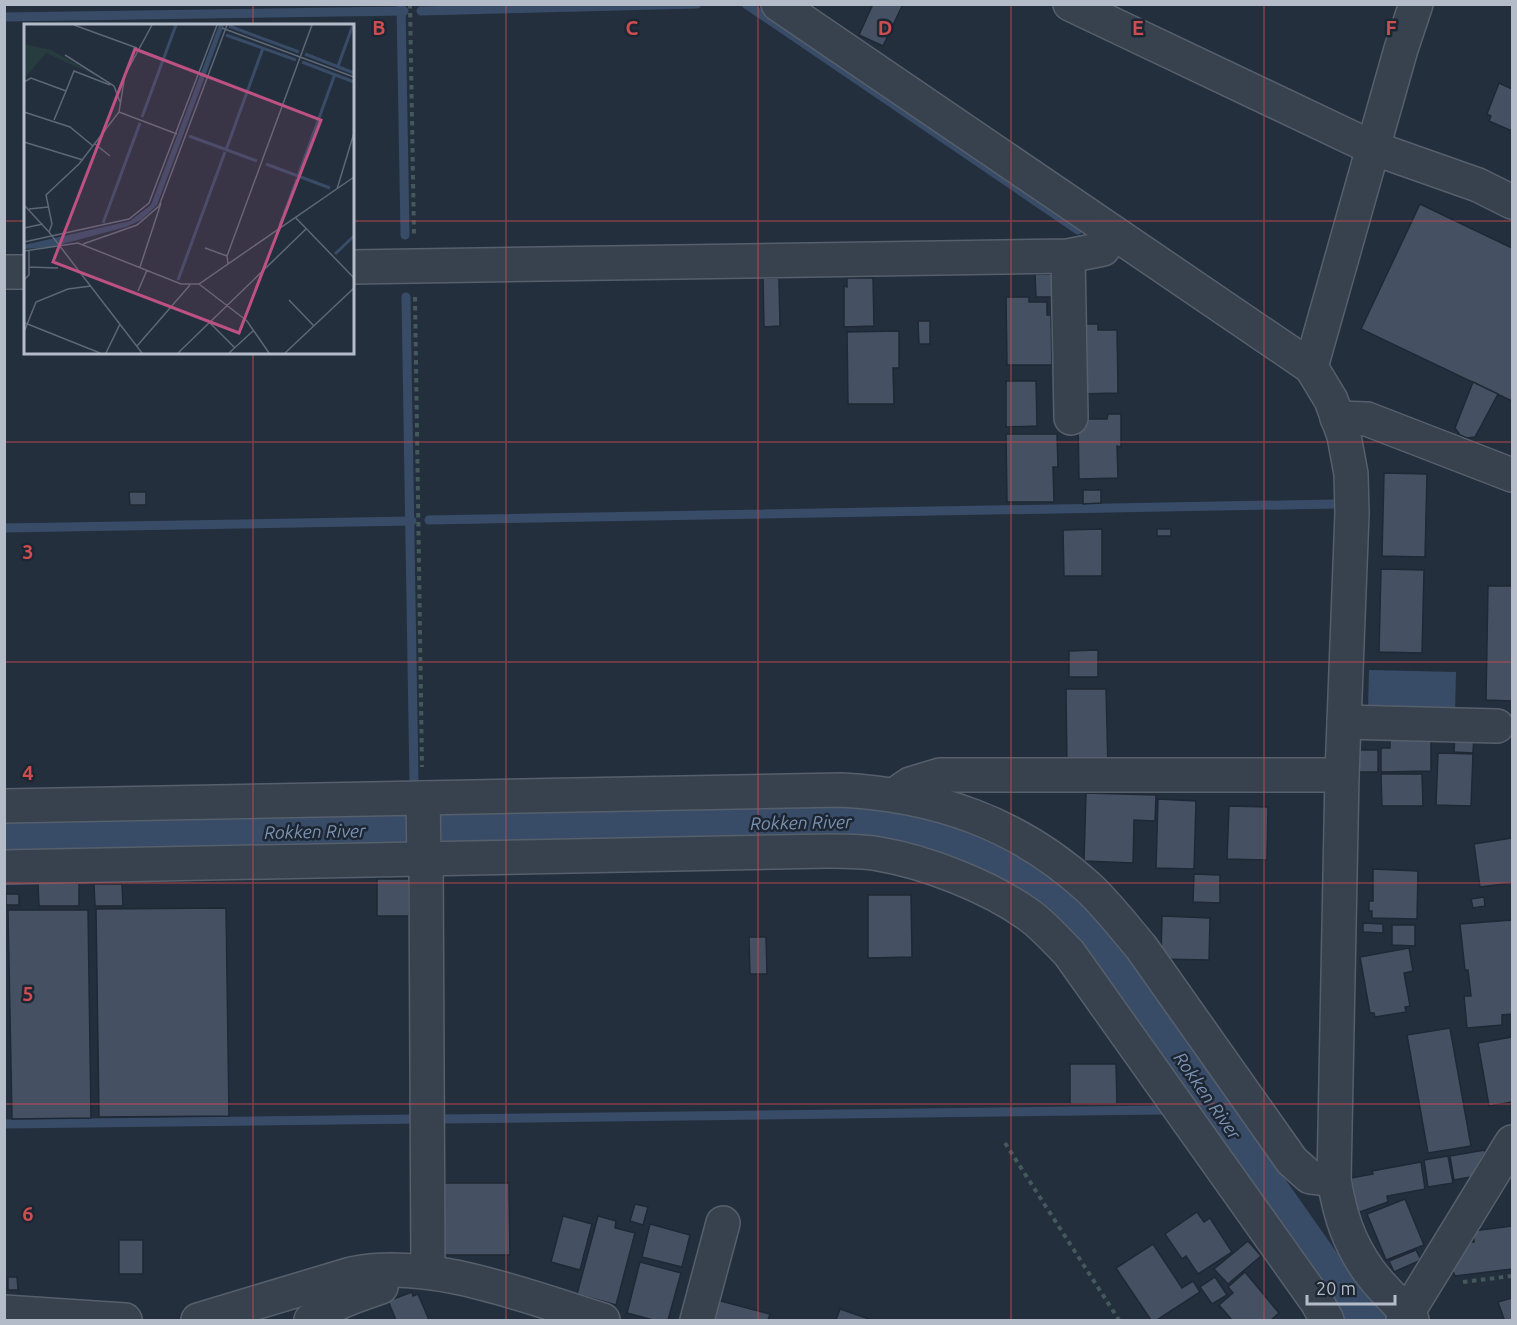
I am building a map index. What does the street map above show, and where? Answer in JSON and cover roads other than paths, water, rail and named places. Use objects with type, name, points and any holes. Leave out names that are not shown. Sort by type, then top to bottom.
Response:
[{"type":"street","points":[[778,4],[1311,367],[1331,400],[1344,436],[1351,474],[1352,513],[1342,775],[1334,1180],[1340,1213],[1352,1244],[1369,1272],[1407,1318],[1512,1142]]},
{"type":"street","points":[[1070,4],[1373,148],[1478,185],[1512,202]]},
{"type":"street","points":[[1311,367],[1401,49],[1416,4]]},
{"type":"street","points":[[354,267],[1068,256],[1102,249],[1114,233]]},
{"type":"street","points":[[1068,256],[1071,418]]},
{"type":"street","points":[[4,272],[24,272]]},
{"type":"street","points":[[1337,418],[1367,419],[1512,475]]},
{"type":"street","points":[[1344,722],[1497,726]]},
{"type":"street","points":[[894,795],[910,784],[950,775],[1342,775]]},
{"type":"street","points":[[4,806],[423,803],[841,790],[894,795],[956,809],[1027,842],[1059,863],[1089,889],[1116,916],[1141,947],[1292,1161],[1310,1177],[1334,1180]]},
{"type":"street","points":[[423,803],[428,1272]]},
{"type":"street","points":[[4,867],[425,856],[853,851],[878,854],[925,866],[1006,900],[1029,915],[1069,953],[1317,1302],[1327,1320]]},
{"type":"street","points":[[697,1320],[723,1223]]},
{"type":"street","points":[[198,1320],[370,1270],[428,1272],[495,1287],[603,1320]]},
{"type":"street","points":[[311,1320],[342,1300],[428,1272]]},
{"type":"street","points":[[4,1312],[125,1320]]},
{"type":"water","points":[[1369,670],[1456,672],[1455,713],[1368,711]]},
{"type":"water","name":"Rokken River","points":[[841,805],[919,815],[981,837],[1029,862],[1072,895],[1091,913],[1128,956],[1340,1257],[1390,1320],[1340,1320],[1096,967],[930,853],[5,854],[4,821]]},
{"type":"waterway","points":[[401,4],[405,235]]},
{"type":"waterway","points":[[421,11],[697,4]]},
{"type":"waterway","points":[[746,4],[1078,230]]},
{"type":"waterway","points":[[4,17],[404,11]]},
{"type":"waterway","points":[[406,297],[414,783]]},
{"type":"waterway","points":[[429,520],[1335,504]]},
{"type":"waterway","points":[[4,528],[412,521]]},
{"type":"waterway","points":[[443,1119],[1165,1110]]},
{"type":"waterway","points":[[4,1124],[418,1119]]}]
